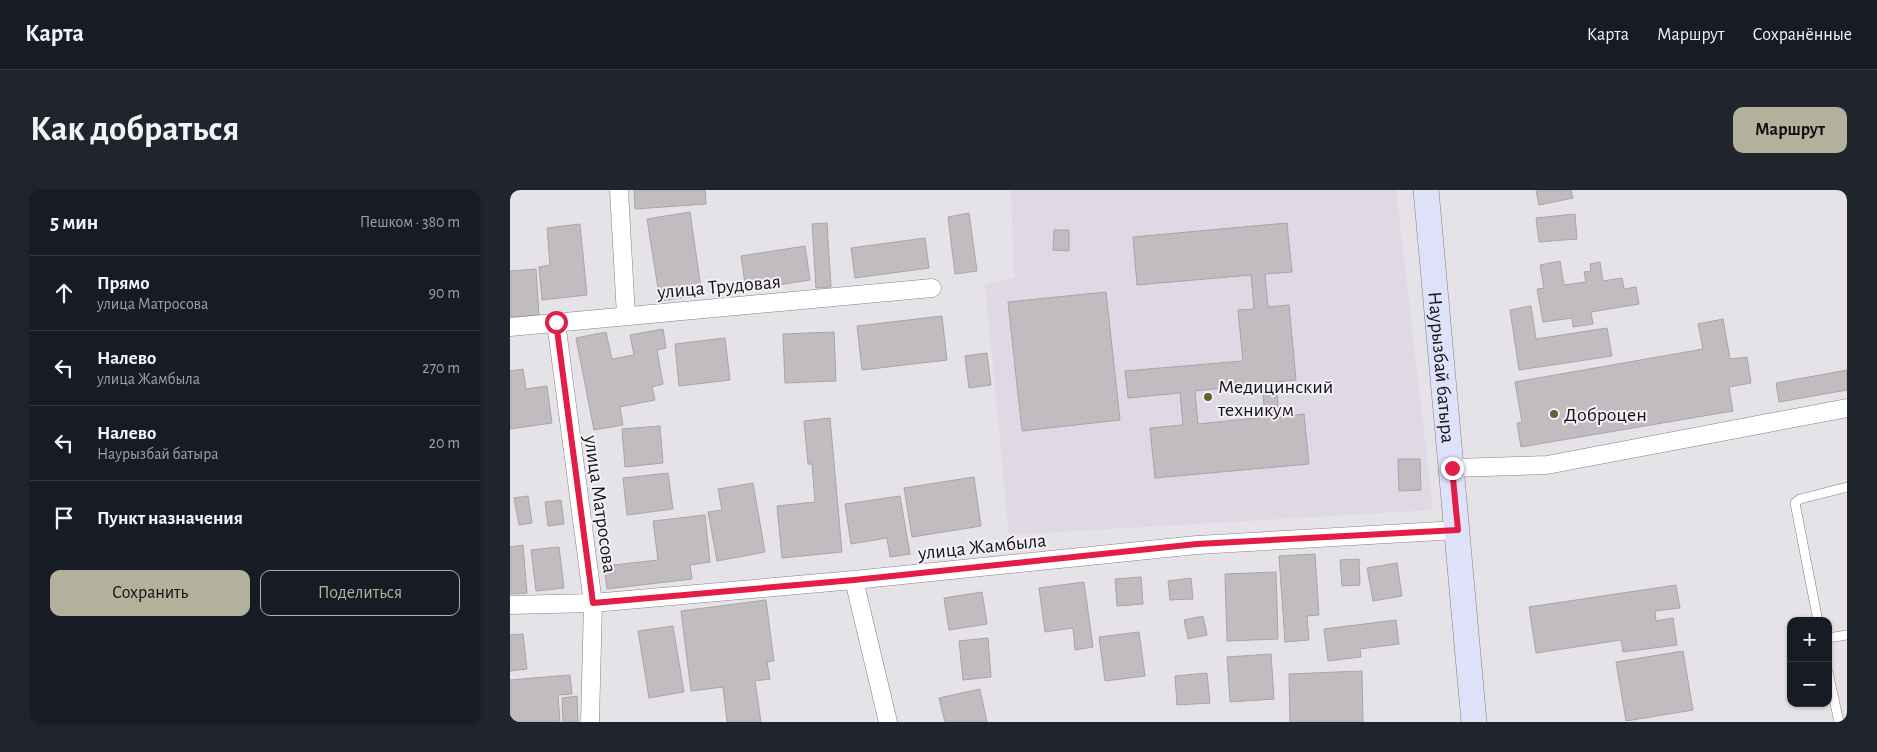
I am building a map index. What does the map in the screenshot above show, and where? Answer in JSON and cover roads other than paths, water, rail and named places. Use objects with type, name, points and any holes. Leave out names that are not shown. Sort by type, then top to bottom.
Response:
[{"type":"main road","name":"Наурызбай батыра","points":[[1426,190],[1474,722]]},
{"type":"street","points":[[619,190],[626,316]]},
{"type":"street","name":"улица Трудовая","points":[[510,327],[932,288]]},
{"type":"street","name":"улица Матросова","points":[[556,322],[593,603],[590,722]]},
{"type":"street","points":[[1452,468],[1547,465],[1847,408]]},
{"type":"street","name":"улица Жамбыла","points":[[510,605],[593,603],[854,580],[1197,544],[1458,530]]},
{"type":"street","points":[[854,580],[888,722]]},
{"type":"lane","points":[[1817,617],[1795,503],[1800,499],[1847,487]]},
{"type":"lane","points":[[1832,637],[1847,635]]},
{"type":"lane","points":[[1832,690],[1839,722]]},
{"type":"place","name":"Медицинский техникум","points":[[1208,397]]},
{"type":"place","name":"Доброцен","points":[[1554,414]]}]
